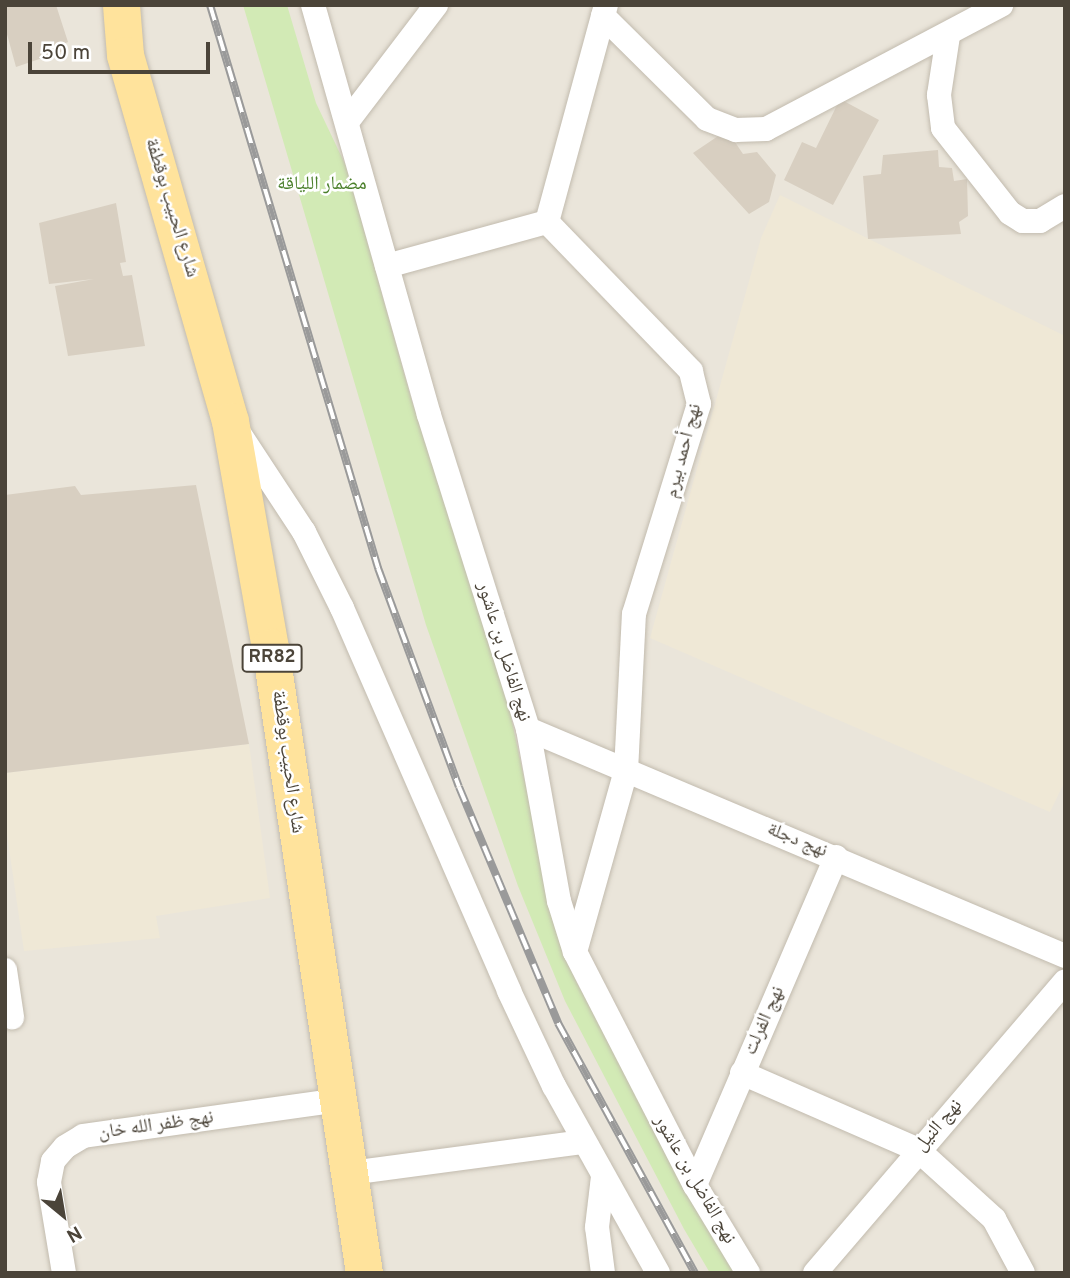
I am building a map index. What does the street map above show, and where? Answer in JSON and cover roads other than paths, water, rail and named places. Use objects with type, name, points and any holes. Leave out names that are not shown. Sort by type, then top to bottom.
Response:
[{"type":"main road","name":"شارع الحبيب بوقطفة","points":[[97,5],[125,55],[182,241],[230,421],[270,647],[364,1273]]},
{"type":"main road","name":"شارع الحبيب بوقطفة","points":[[121,5],[125,55]]},
{"type":"street","name":"نهج الفاضل بن عاشور","points":[[313,5],[387,266],[527,729],[559,901],[575,952],[695,1185],[748,1273]]},
{"type":"street","points":[[347,122],[436,5]]},
{"type":"street","points":[[604,11],[707,119],[736,130],[766,129],[948,36],[1001,5]]},
{"type":"street","points":[[387,266],[547,222],[604,11]]},
{"type":"street","points":[[948,36],[939,95],[943,128],[1010,213],[1023,221],[1040,221],[1065,206]]},
{"type":"street","name":"نهج أحمد بيرم","points":[[547,222],[691,371],[698,386],[699,404],[634,614],[626,771],[575,952]]},
{"type":"street","points":[[230,421],[304,532],[342,608],[509,991],[583,1142],[658,1273]]},
{"type":"street","name":"نهج دجلة","points":[[527,729],[1065,956]]},
{"type":"street","name":"نهج الفرلت","points":[[695,1185],[836,858]]},
{"type":"street","points":[[5,970],[12,1017]]},
{"type":"street","name":"نهج النيل","points":[[815,1273],[1065,981]]},
{"type":"street","points":[[742,1073],[918,1150],[995,1219],[1024,1273]]},
{"type":"street","name":"نهج ظفر الله خان","points":[[64,1273],[48,1182],[53,1161],[65,1147],[83,1136],[339,1100]]},
{"type":"street","points":[[350,1174],[583,1142]]},
{"type":"street","points":[[603,1177],[597,1227],[603,1273]]},
{"type":"railway","points":[[210,5],[378,568],[459,787],[558,1023],[695,1273]]},
{"type":"park label","name":"مضمار اللياقة","points":[[322,185]]}]
